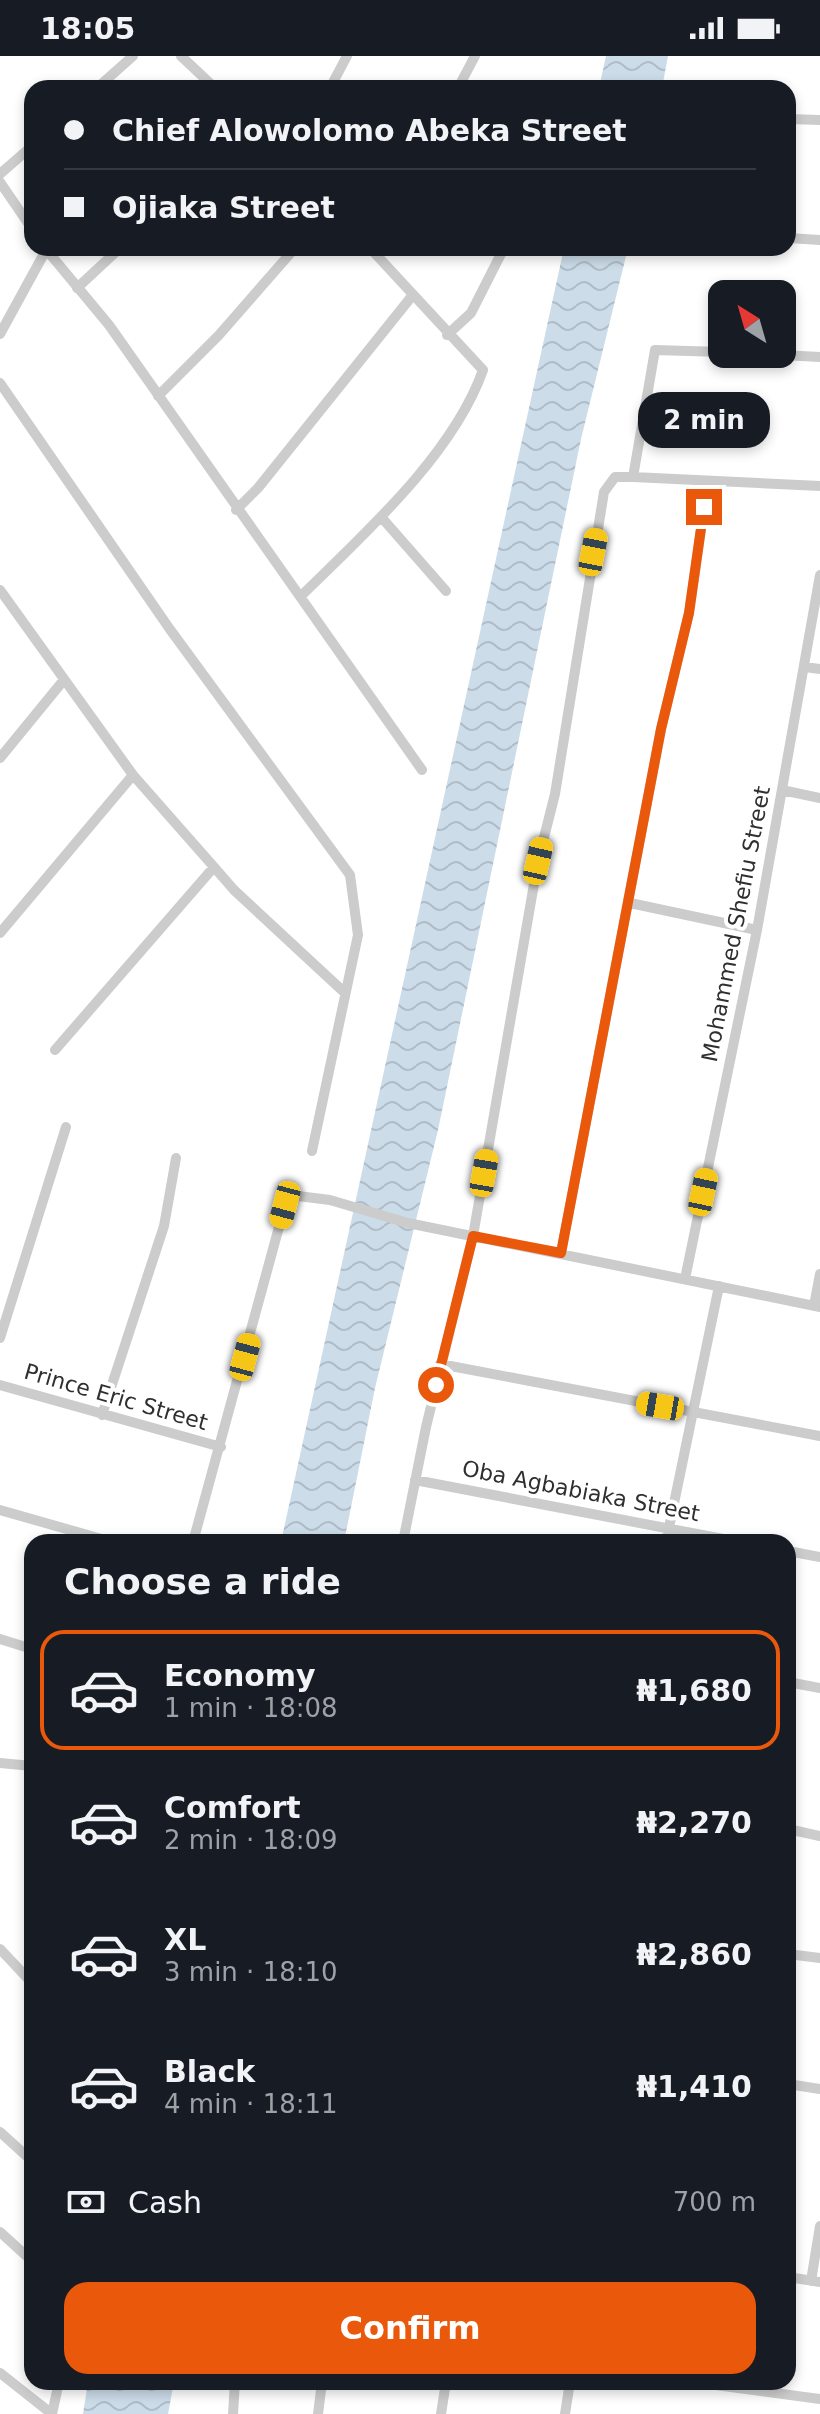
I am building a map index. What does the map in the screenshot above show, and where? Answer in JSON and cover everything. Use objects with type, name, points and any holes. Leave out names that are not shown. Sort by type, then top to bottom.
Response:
[{"type":"street","points":[[106,80],[133,56]]},
{"type":"street","points":[[181,56],[206,80]]},
{"type":"street","points":[[334,80],[347,56]]},
{"type":"street","points":[[462,80],[475,56]]},
{"type":"street","points":[[796,119],[820,120]]},
{"type":"street","points":[[0,174],[24,153]]},
{"type":"street","points":[[0,182],[24,217]]},
{"type":"street","points":[[796,238],[820,240]]},
{"type":"street","points":[[0,334],[41,256]]},
{"type":"street","points":[[51,256],[109,325],[236,510],[301,596],[422,770]]},
{"type":"street","points":[[77,288],[111,256]]},
{"type":"street","points":[[158,396],[219,335],[288,256]]},
{"type":"street","points":[[301,596],[382,518],[441,446],[483,370],[447,335],[377,256]]},
{"type":"street","points":[[447,335],[471,313],[500,256]]},
{"type":"street","points":[[236,510],[258,488],[412,296]]},
{"type":"street","points":[[633,477],[655,350],[708,352]]},
{"type":"street","points":[[796,356],[820,357]]},
{"type":"street","points":[[0,383],[169,628],[350,875],[358,935],[312,1151]]},
{"type":"street","points":[[405,1534],[440,1364],[473,1236],[538,861],[555,794],[587,582],[606,486],[615,477],[633,477],[820,486]]},
{"type":"street","points":[[561,1253],[661,729],[689,613],[708,481]]},
{"type":"street","points":[[382,518],[446,591]]},
{"type":"street","name":"Mohammed Shefiu Street","points":[[685,1279],[757,930],[820,575]]},
{"type":"street","points":[[1,592],[133,775],[234,890],[345,993]]},
{"type":"street","points":[[805,667],[820,669]]},
{"type":"street","points":[[0,758],[63,681]]},
{"type":"street","points":[[0,933],[133,775]]},
{"type":"street","points":[[782,790],[820,798]]},
{"type":"street","points":[[55,1050],[214,867]]},
{"type":"street","points":[[630,903],[757,930]]},
{"type":"street","points":[[0,1338],[66,1127]]},
{"type":"street","points":[[102,1415],[164,1226],[176,1158]]},
{"type":"street","points":[[195,1534],[285,1205],[298,1196],[330,1200],[473,1236],[817,1306],[820,1274]]},
{"type":"street","points":[[668,1534],[719,1286]]},
{"type":"street","points":[[440,1364],[820,1436]]},
{"type":"street","name":"Prince Eric Street","points":[[0,1385],[221,1447]]},
{"type":"street","name":"Oba Agbabiaka Street","points":[[415,1480],[696,1534]]},
{"type":"street","points":[[0,1510],[84,1534]]},
{"type":"street","points":[[796,1552],[820,1557]]},
{"type":"street","points":[[0,1639],[24,1646]]},
{"type":"street","points":[[796,1684],[820,1688]]},
{"type":"street","points":[[0,1763],[24,1765]]},
{"type":"street","points":[[796,1831],[820,1836]]},
{"type":"street","points":[[0,1949],[24,1974]]},
{"type":"street","points":[[796,1955],[820,1958]]},
{"type":"street","points":[[796,2085],[820,2089]]},
{"type":"street","points":[[0,2132],[24,2154]]},
{"type":"street","points":[[815,2282],[820,2226]]},
{"type":"street","points":[[0,2232],[24,2254]]},
{"type":"street","points":[[0,2373],[52,2414],[57,2390]]},
{"type":"street","points":[[233,2414],[234,2390]]},
{"type":"street","points":[[318,2414],[321,2390]]},
{"type":"street","points":[[441,2414],[445,2390]]},
{"type":"street","points":[[565,2414],[569,2390]]},
{"type":"street","points":[[753,2390],[820,2399]]},
{"type":"water","points":[[606,56],[668,56],[664,80],[601,80]]},
{"type":"water","points":[[562,256],[626,256],[581,439],[438,1130],[375,1388],[346,1534],[283,1534]]},
{"type":"water","points":[[87,2390],[172,2390],[168,2414],[83,2414]]},
{"type":"route","points":[[436,1385],[473,1236],[561,1253],[661,729],[689,613],[704,507]]}]
